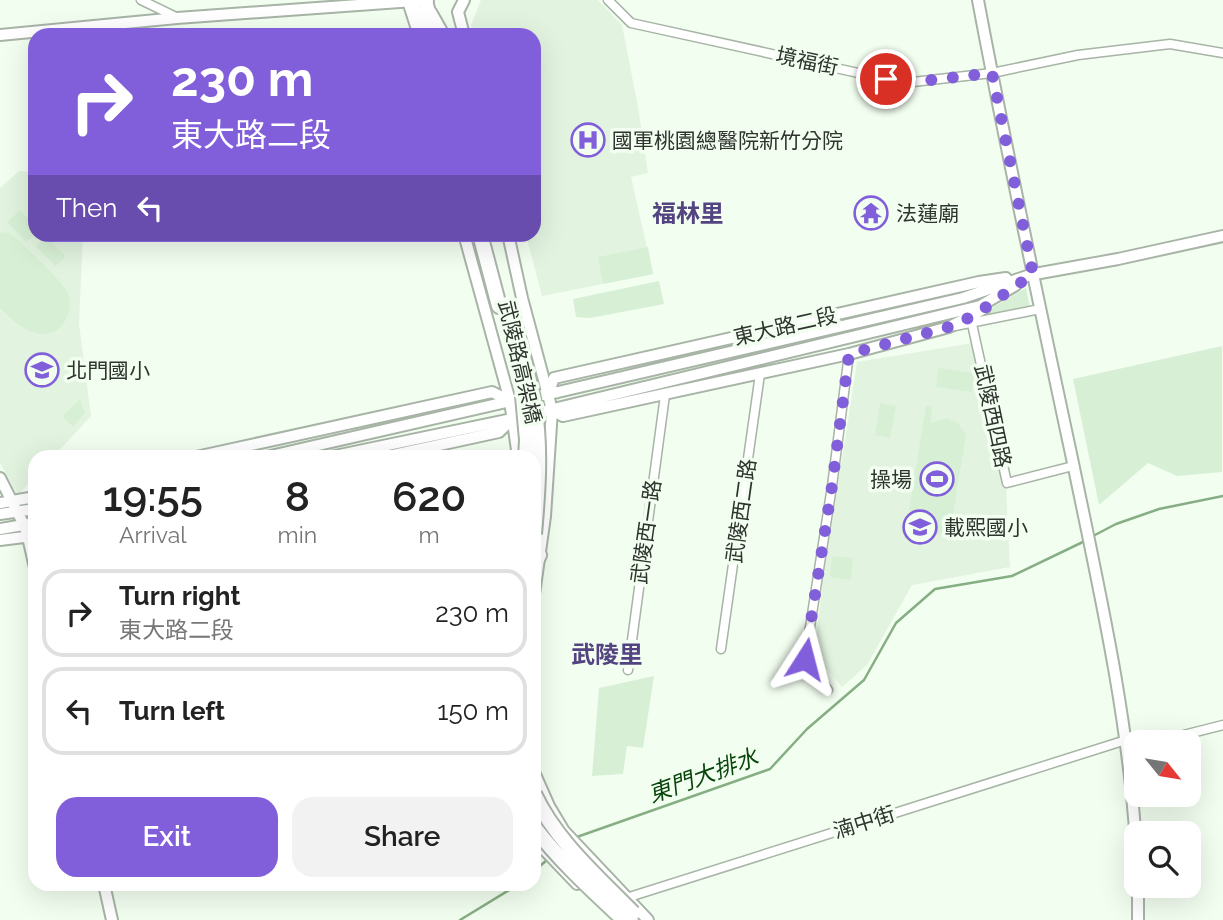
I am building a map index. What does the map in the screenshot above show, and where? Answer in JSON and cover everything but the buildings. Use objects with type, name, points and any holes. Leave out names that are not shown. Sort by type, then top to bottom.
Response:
[{"type":"highway","points":[[410,0],[419,28]]},
{"type":"highway","points":[[426,0],[432,28]]},
{"type":"highway","name":"武陵路高架橋","points":[[483,242],[533,402],[538,450]]},
{"type":"highway","name":"武陵路高架橋","points":[[490,242],[522,393],[526,450]]},
{"type":"highway","points":[[541,806],[552,825],[630,918]]},
{"type":"highway","points":[[541,823],[550,837],[630,918]]},
{"type":"highway","points":[[541,836],[571,869],[630,918]]},
{"type":"street","points":[[141,0],[177,18]]},
{"type":"street","points":[[410,0],[414,28]]},
{"type":"street","points":[[73,28],[410,0],[426,0],[440,28]]},
{"type":"street","points":[[462,28],[458,12],[464,0]]},
{"type":"street","name":"境福街","points":[[608,0],[631,23],[904,83],[992,73],[1079,55],[1170,44],[1223,53]]},
{"type":"street","points":[[978,0],[1129,730]]},
{"type":"street","points":[[0,35],[28,32]]},
{"type":"street","name":"東大路二段","points":[[296,450],[548,394],[554,378],[968,285],[1223,236]]},
{"type":"street","points":[[466,242],[510,401],[517,450]]},
{"type":"street","points":[[510,242],[552,410],[545,516],[541,536]]},
{"type":"street","name":"東大路二段","points":[[949,327],[973,316],[1033,274]]},
{"type":"street","name":"東大路二段","points":[[364,450],[552,410],[980,306],[1033,274]]},
{"type":"street","name":"東大路二段","points":[[552,410],[564,416],[849,354],[949,327],[1040,309]]},
{"type":"street","name":"武陵西四路","points":[[972,324],[1007,483],[1073,466]]},
{"type":"street","points":[[828,690],[805,659],[849,354]]},
{"type":"street","name":"武陵西二路","points":[[722,649],[760,374]]},
{"type":"street","name":"東大路二段","points":[[227,450],[492,391],[510,401]]},
{"type":"street","name":"武陵西一路","points":[[628,670],[665,395]]},
{"type":"street","name":"東大路二段","points":[[416,450],[499,432],[512,419]]},
{"type":"street","points":[[0,478],[15,507],[28,523]]},
{"type":"street","points":[[0,514],[28,500]]},
{"type":"street","points":[[0,503],[28,508]]},
{"type":"street","points":[[0,528],[28,524]]},
{"type":"street","points":[[0,540],[28,537]]},
{"type":"street","points":[[1201,731],[1223,725]]},
{"type":"street","name":"湳中街","points":[[612,912],[627,897],[1124,743]]},
{"type":"street","points":[[541,787],[564,831],[648,920]]},
{"type":"street","points":[[541,820],[552,811]]},
{"type":"street","points":[[541,832],[576,865],[612,912]]},
{"type":"street","points":[[541,848],[566,874],[612,912]]},
{"type":"street","points":[[106,891],[112,920]]},
{"type":"street","points":[[1138,898],[1138,920]]},
{"type":"shaded area","name":"國軍桃園總醫院新竹分院","points":[[481,0],[598,0],[622,25],[648,173],[631,177],[653,274],[542,296],[528,242],[541,242],[541,28],[472,28]]},
{"type":"shaded area","name":"北門國小","points":[[19,171],[28,172],[28,242],[83,242],[79,324],[91,416],[59,450],[28,450],[28,484],[18,495],[0,463],[0,188]]},
{"type":"shaded area","points":[[20,210],[28,219],[28,240],[26,242],[7,222]]},
{"type":"shaded area","points":[[0,232],[9,233],[16,238],[68,293],[70,301],[67,317],[58,329],[51,333],[30,331],[16,323],[0,308]]},
{"type":"shaded area","points":[[41,242],[51,242],[66,256],[56,266],[36,247]]},
{"type":"shaded area","points":[[648,247],[653,274],[603,284],[598,257]]},
{"type":"shaded area","points":[[659,281],[664,304],[590,318],[576,317],[573,299]]},
{"type":"shaded area","points":[[1026,288],[1030,308],[971,320]]},
{"type":"shaded area","name":"載熙國小","points":[[973,343],[1006,487],[1010,567],[912,585],[867,665],[842,687],[814,654],[857,362]]},
{"type":"shaded area","points":[[1222,346],[1222,472],[1177,476],[1148,463],[1099,505],[1073,379]]},
{"type":"shaded area","points":[[938,368],[974,373],[972,392],[936,387]]},
{"type":"shaded area","points":[[80,399],[85,413],[73,427],[62,416]]},
{"type":"shaded area","points":[[880,403],[896,406],[890,438],[875,435]]},
{"type":"shaded area","points":[[926,406],[932,406],[931,423],[947,418],[958,423],[966,435],[951,527],[940,534],[926,537],[913,526],[911,537],[904,539]]},
{"type":"shaded area","points":[[832,556],[853,558],[851,580],[830,577]]},
{"type":"shaded area","points":[[654,676],[643,748],[627,746],[623,774],[592,776],[599,688]]},
{"type":"waterway","name":"東門大排水","points":[[1093,536],[1116,524],[1159,509],[1223,496]]},
{"type":"waterway","name":"東門大排水","points":[[574,838],[770,769],[807,729],[864,680],[896,623],[935,589],[1012,576],[1087,540]]},
{"type":"waterway","name":"東門大排水","points":[[541,865],[547,860]]},
{"type":"waterway","name":"東門大排水","points":[[460,920],[508,891]]},
{"type":"place","name":"國軍桃園總醫院新竹分院","points":[[588,140]]},
{"type":"place","name":"法蓮廟","points":[[871,213]]},
{"type":"place","name":"北門國小","points":[[42,370]]},
{"type":"place","name":"操場","points":[[937,479]]},
{"type":"place","name":"載熙國小","points":[[920,527]]},
{"type":"district","name":"福林里","points":[[688,213]]},
{"type":"district","name":"武陵里","points":[[607,654]]},
{"type":"route","points":[[805,659],[849,354],[949,327],[973,316],[1033,274],[992,73],[904,83],[886,79]]}]
